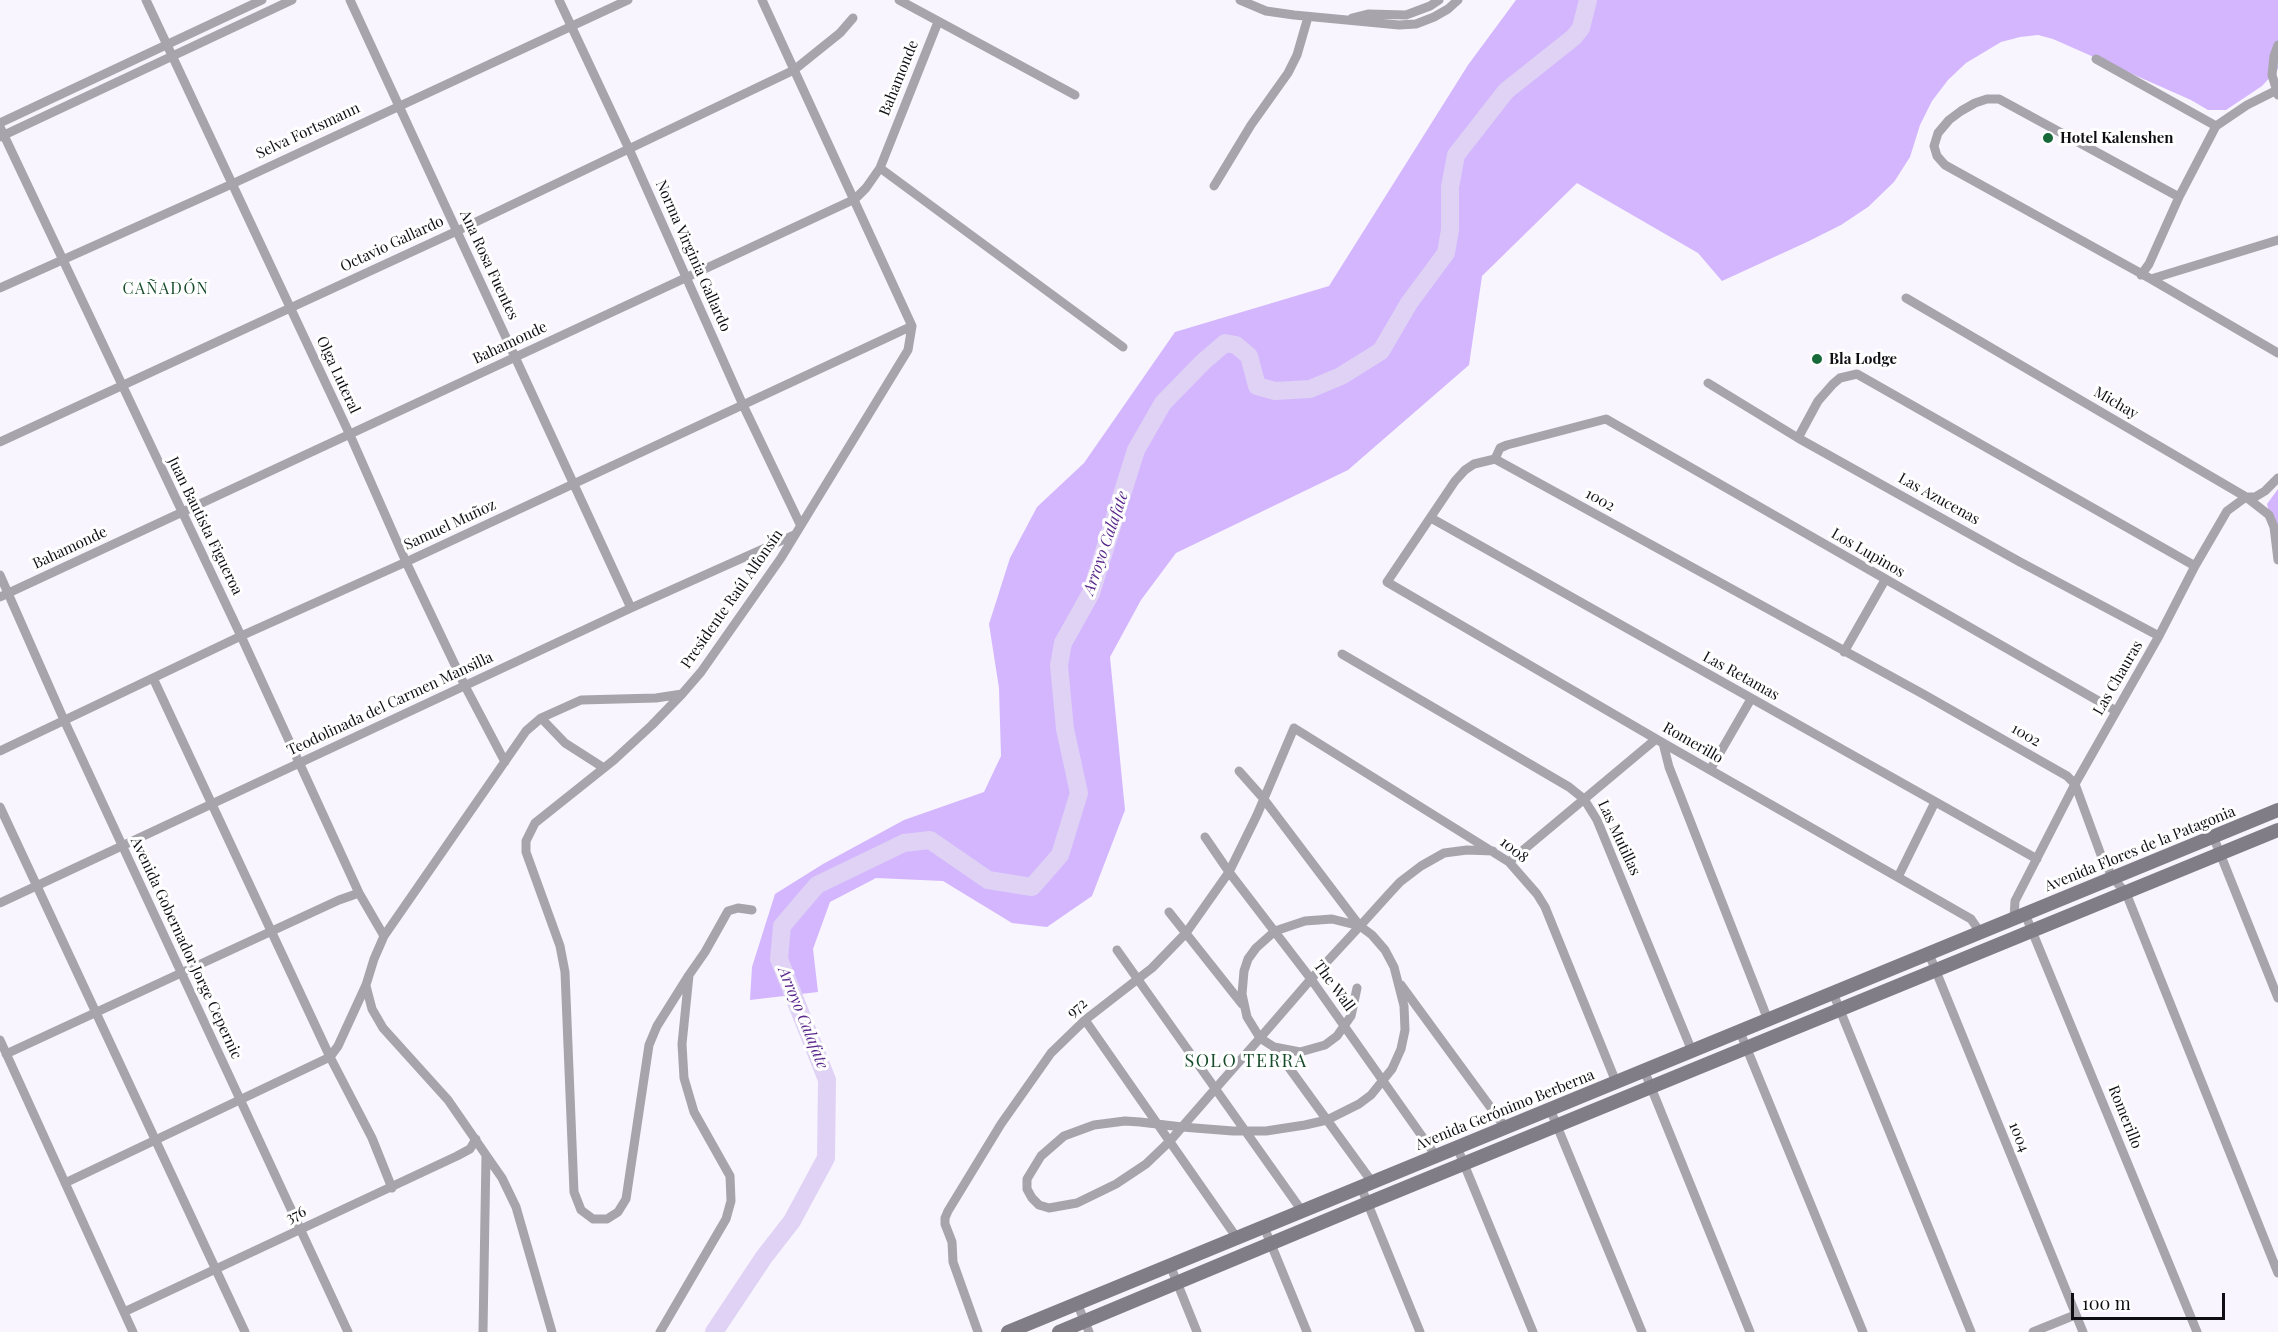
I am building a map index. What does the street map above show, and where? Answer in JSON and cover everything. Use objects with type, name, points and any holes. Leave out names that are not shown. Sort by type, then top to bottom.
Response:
[{"type":"street","name":"Olga Luteral","points":[[146,0],[350,435],[406,562],[465,686],[505,762]]},
{"type":"street","points":[[1,131],[168,44],[262,0]]},
{"type":"street","points":[[1,131],[173,56],[292,0]]},
{"type":"street","name":"Ana Rosa Fuentes","points":[[351,0],[631,608]]},
{"type":"street","name":"Norma Virginia Gallardo","points":[[559,0],[629,149],[743,405],[800,524]]},
{"type":"street","name":"Selva Fortsmann","points":[[0,288],[232,184],[628,0]]},
{"type":"street","points":[[762,0],[912,326]]},
{"type":"street","points":[[899,0],[1075,95]]},
{"type":"street","points":[[1240,0],[1266,10],[1378,24],[1416,24],[1441,14],[1458,0]]},
{"type":"street","points":[[1347,19],[1368,14],[1406,15],[1439,0]]},
{"type":"street","points":[[1214,186],[1251,125],[1288,73],[1297,55],[1308,17]]},
{"type":"street","name":"Octavio Gallardo","points":[[0,442],[457,231],[794,70],[840,33],[853,18]]},
{"type":"street","name":"Bahamonde","points":[[4,595],[855,199],[880,168],[938,22]]},
{"type":"street","points":[[2146,277],[2149,264],[2179,197],[2216,126],[2247,105],[2277,93],[2272,75],[2278,45]]},
{"type":"street","points":[[2096,59],[2216,126]]},
{"type":"street","points":[[2179,197],[1999,99],[1976,103],[1949,120],[1938,134],[1934,146],[1937,156],[1945,165],[2146,277],[2278,354]]},
{"type":"street","name":"Juan Bautista Figueroa","points":[[1,131],[242,636],[359,893],[384,936]]},
{"type":"street","points":[[880,168],[1123,347]]},
{"type":"street","points":[[2146,277],[2278,240]]},
{"type":"street","name":"Michay","points":[[1906,298],[2246,496],[2269,515],[2274,527],[2278,560]]},
{"type":"street","name":"Samuel Muñoz","points":[[0,751],[242,636],[912,326]]},
{"type":"street","name":"Presidente Raúl Alfonsín","points":[[752,910],[738,908],[728,911],[705,952],[657,1026],[649,1045],[626,1199],[618,1212],[607,1219],[593,1219],[580,1210],[574,1192],[565,972],[560,946],[526,852],[526,841],[535,823],[604,768],[652,725],[701,672],[781,558],[908,350],[912,326]]},
{"type":"street","points":[[1798,438],[1818,401],[1833,384],[1849,375],[1857,374],[2194,566]]},
{"type":"street","name":"Las Azucenas","points":[[1708,382],[1798,438],[2020,562],[2159,636]]},
{"type":"street","name":"Los Lupinos","points":[[1495,459],[1500,448],[1507,445],[1606,419],[2116,711]]},
{"type":"street","points":[[1431,518],[1455,481],[1465,470],[1474,464],[1495,459]]},
{"type":"street","name":"1002","points":[[1495,459],[1923,694],[2067,776],[2075,784]]},
{"type":"street","name":"Las Chauras","points":[[2020,916],[2015,901],[2075,784],[2159,636],[2194,566],[2228,511],[2246,496],[2255,496],[2265,491],[2278,478]]},
{"type":"street","name":"Romerillo","points":[[1431,518],[1387,582],[1971,919],[1980,932]]},
{"type":"street","name":"Las Retamas","points":[[1431,518],[2037,859]]},
{"type":"street","name":"Teodolinada del Carmen Mansilla","points":[[0,903],[631,608],[794,535]]},
{"type":"street","name":"Avenida Gobernador Jorge Cepernic","points":[[0,575],[4,595],[348,1332]]},
{"type":"street","points":[[1844,652],[1885,580]]},
{"type":"street","name":"Las Mutillas","points":[[1342,654],[1569,787],[1584,799],[1597,820],[1692,1051]]},
{"type":"street","points":[[153,678],[330,1057],[372,1138],[392,1188]]},
{"type":"street","points":[[65,1183],[330,1057],[338,1046],[366,985],[374,958],[384,936],[526,731],[541,718],[580,700],[656,698],[682,694]]},
{"type":"street","points":[[1710,770],[1751,699]]},
{"type":"street","points":[[541,718],[565,743],[604,768]]},
{"type":"street","name":"972","points":[[978,1332],[953,1262],[952,1242],[945,1218],[995,1134],[1038,1069],[1061,1042],[1085,1020],[1166,956],[1186,933],[1229,872],[1257,815],[1294,728]]},
{"type":"street","name":"1008","points":[[1294,728],[1509,862],[1537,894],[1545,907],[1616,1082]]},
{"type":"street","points":[[1509,862],[1584,799],[1660,741],[1768,1020]]},
{"type":"street","points":[[1239,771],[1263,798],[1360,926],[1385,950],[1398,981],[1404,1006],[1405,1030],[1401,1049],[1392,1069],[1359,1104],[1327,1120],[1287,1128],[1247,1131],[1182,1127],[1158,1124],[1109,1122],[1077,1130],[1064,1136],[1041,1156],[1032,1168],[1027,1179],[1027,1189],[1039,1205],[1049,1208],[1077,1203],[1098,1194],[1132,1174],[1170,1141],[1182,1127],[1216,1088],[1260,1038],[1311,979],[1360,926],[1400,882],[1427,862],[1444,853],[1493,851]]},
{"type":"street","points":[[2075,784],[2097,845],[2113,878],[2126,893],[2278,1273]]},
{"type":"street","points":[[1898,877],[1935,802]]},
{"type":"street","points":[[0,807],[245,1332]]},
{"type":"street","name":"Avenida Flores de la Patagonia","points":[[2020,916],[2278,810]]},
{"type":"street","points":[[1059,1332],[1087,1327],[1177,1283],[1368,1203],[1651,1089],[2278,830]]},
{"type":"street","points":[[2213,836],[2278,998]]},
{"type":"street","name":"The Wall","points":[[1205,837],[1311,979],[1436,1156]]},
{"type":"street","points":[[6,1054],[339,900],[359,893]]},
{"type":"street","points":[[1169,912],[1244,1006]]},
{"type":"street","name":"Romerillo","points":[[2020,916],[2033,931],[2197,1332]]},
{"type":"street","name":"Avenida Gerónimo Berberna","points":[[1008,1332],[2020,916]]},
{"type":"street","points":[[1360,926],[1317,919],[1292,924],[1275,931],[1256,948],[1248,959],[1242,984],[1244,1006],[1252,1028],[1260,1038],[1274,1047],[1327,1120],[1367,1184],[1368,1203],[1420,1332]]},
{"type":"street","points":[[1118,950],[1302,1211]]},
{"type":"street","name":"1004","points":[[1929,954],[2083,1332]]},
{"type":"street","points":[[660,1332],[726,1219],[731,1201],[730,1176],[694,1112],[684,1078],[682,1044],[689,975]]},
{"type":"street","points":[[1398,981],[1505,1127]]},
{"type":"street","points":[[366,985],[372,1009],[383,1028],[448,1100],[502,1178],[516,1207],[552,1332]]},
{"type":"street","points":[[1274,1047],[1300,1052],[1325,1045],[1337,1036],[1351,1016],[1357,988]]},
{"type":"street","points":[[1833,993],[1971,1332]]},
{"type":"street","points":[[1085,1020],[1237,1238]]},
{"type":"street","points":[[1740,1032],[1863,1332]]},
{"type":"street","points":[[0,1040],[133,1332]]},
{"type":"street","points":[[1644,1070],[1750,1332]]},
{"type":"street","points":[[1550,1109],[1642,1332]]},
{"type":"street","name":"376","points":[[124,1312],[392,1188],[470,1149],[476,1139]]},
{"type":"street","points":[[1457,1147],[1533,1332]]},
{"type":"street","points":[[483,1332],[486,1155]]},
{"type":"street","points":[[1264,1227],[1307,1332]]},
{"type":"street","points":[[1170,1265],[1197,1332]]},
{"type":"street","points":[[1077,1303],[1087,1327]]},
{"type":"street","points":[[2033,1332],[2075,1315]]},
{"type":"shaded area","points":[[1516,0],[2278,0],[2278,69],[2262,86],[2226,110],[2208,110],[2191,100],[2053,39],[2038,35],[2001,42],[1966,63],[1948,80],[1932,101],[1920,125],[1910,157],[1894,182],[1868,207],[1841,225],[1722,281],[1698,253],[1577,183],[1482,276],[1469,365],[1348,470],[1176,553],[1141,600],[1110,657],[1125,810],[1092,896],[1047,927],[1012,923],[943,881],[876,878],[830,902],[813,949],[818,992],[750,1000],[752,967],[775,894],[823,864],[904,820],[984,792],[1001,756],[999,688],[989,624],[1010,558],[1037,507],[1084,463],[1175,332],[1329,286],[1468,65]]},
{"type":"shaded area","points":[[2278,489],[2278,548],[2267,504]]},
{"type":"waterway","name":"Arroyo Calafate","points":[[714,1332],[764,1257],[792,1221],[826,1158],[827,1080],[779,959],[782,926],[817,885],[904,843],[930,840],[988,880],[1032,887],[1060,855],[1079,793],[1065,729],[1059,665],[1063,643],[1091,593],[1136,450],[1163,403],[1225,343],[1236,345],[1249,356],[1257,386],[1275,391],[1310,389],[1341,376],[1381,351],[1409,303],[1446,253],[1450,230],[1450,187],[1456,155],[1506,91],[1574,37],[1581,28],[1588,0]]},
{"type":"place","name":"Hotel Kalenshen","points":[[2048,138]]},
{"type":"place","name":"Bla Lodge","points":[[1817,359]]},
{"type":"district","name":"CAÑADÓN","points":[[166,289]]},
{"type":"district","name":"SOLO TERRA","points":[[1246,1061]]}]
